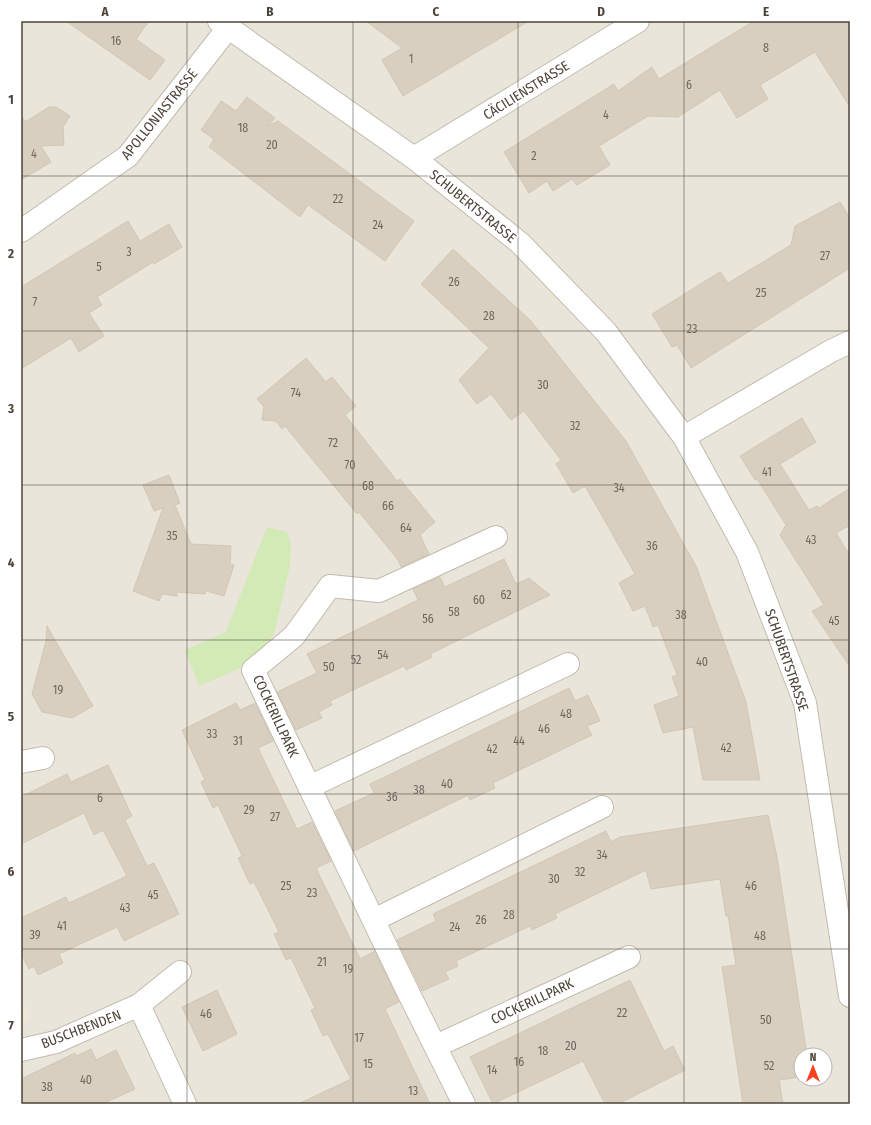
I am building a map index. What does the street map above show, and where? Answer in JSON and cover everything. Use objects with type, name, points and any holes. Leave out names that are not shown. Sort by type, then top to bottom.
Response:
[{"type":"street","name":"CÄCILIENSTRASSE","points":[[414,158],[638,21]]},
{"type":"street","name":"SCHUBERTSTRASSE","points":[[223,24],[414,158],[520,244],[606,332],[684,437],[747,552],[805,703],[850,996]]},
{"type":"street","name":"APOLLONIASTRASSE","points":[[21,231],[128,156],[223,24]]},
{"type":"street","points":[[684,437],[831,351],[850,342]]},
{"type":"street","name":"COCKERILLPARK","points":[[464,1104],[309,787],[254,670],[294,636],[330,586],[379,591],[496,538]]},
{"type":"street","points":[[309,787],[568,664]]},
{"type":"street","points":[[21,762],[43,758]]},
{"type":"street","points":[[374,920],[602,807]]},
{"type":"street","name":"COCKERILLPARK","points":[[436,1046],[629,957]]},
{"type":"street","name":"BUSCHBENDEN","points":[[21,1050],[56,1042],[139,1005],[180,972]]},
{"type":"street","name":"BUSCHBENDEN","points":[[139,1005],[185,1104]]},
{"type":"shaded area","points":[[21,21],[850,21],[850,1104],[21,1104]]},
{"type":"shaded area","points":[[21,996],[31,1018],[21,1023]]},
{"type":"green space","points":[[267,527],[287,532],[291,544],[290,566],[274,634],[256,655],[238,669],[199,686],[185,650],[226,632]]},
{"type":"building","points":[[66,21],[149,21],[136,39],[165,60],[150,80]]},
{"type":"building","points":[[366,21],[529,21],[403,96],[382,60],[402,48]]},
{"type":"building","points":[[754,21],[850,21],[850,107],[815,52],[760,85],[768,99],[737,118],[720,90],[678,117],[648,116],[599,146],[610,165],[577,185],[572,179],[553,191],[547,181],[529,193],[504,152],[614,84],[618,91],[652,67],[659,79]]},
{"type":"building","points":[[247,97],[275,118],[268,126],[278,121],[414,221],[385,261],[308,205],[300,217],[209,147],[214,139],[201,130],[221,101],[236,111]]},
{"type":"building","points":[[49,107],[56,107],[70,116],[63,127],[64,145],[41,146],[51,162],[21,180],[21,115],[25,122]]},
{"type":"building","points":[[840,202],[850,218],[850,268],[691,368],[677,345],[672,347],[652,314],[720,272],[728,283],[791,245],[795,226]]},
{"type":"building","points":[[128,221],[140,241],[169,224],[182,247],[154,264],[153,262],[97,297],[102,305],[89,313],[104,336],[79,352],[71,338],[21,369],[21,287]]},
{"type":"building","points":[[453,249],[531,321],[626,441],[696,566],[746,702],[760,780],[703,780],[693,727],[663,733],[654,705],[679,696],[672,677],[677,675],[658,625],[653,627],[645,606],[633,611],[619,583],[635,574],[585,486],[573,493],[556,464],[561,460],[524,411],[511,420],[491,394],[477,404],[459,380],[489,348],[421,284]]},
{"type":"building","points":[[306,358],[326,382],[332,377],[356,406],[345,415],[397,481],[400,479],[435,522],[420,535],[429,554],[401,567],[398,560],[359,512],[357,514],[285,426],[282,429],[276,421],[262,420],[264,407],[257,399]]},
{"type":"building","points":[[802,418],[816,442],[780,464],[809,510],[817,506],[819,508],[850,488],[850,525],[836,533],[850,556],[850,667],[812,611],[824,605],[780,535],[786,525],[757,479],[755,480],[740,456]]},
{"type":"building","points":[[169,475],[180,503],[175,505],[191,544],[231,546],[230,564],[234,565],[224,596],[206,591],[205,594],[177,592],[177,596],[162,594],[159,601],[133,591],[163,508],[154,511],[143,485]]},
{"type":"building","points":[[504,559],[516,584],[529,578],[550,595],[430,654],[432,657],[406,670],[404,666],[330,701],[332,705],[319,712],[322,718],[296,730],[277,692],[317,673],[307,654],[418,600],[413,589],[440,577],[445,587]]},
{"type":"building","points":[[47,626],[93,706],[72,718],[42,712],[32,694],[46,641]]},
{"type":"building","points":[[569,688],[575,701],[588,695],[600,721],[587,726],[592,735],[493,783],[495,788],[470,800],[468,795],[354,851],[335,811],[374,793],[370,784]]},
{"type":"building","points":[[236,703],[240,710],[255,703],[273,741],[258,748],[297,829],[312,822],[331,861],[316,868],[360,959],[375,951],[399,1002],[385,1009],[430,1104],[298,1104],[351,1079],[328,1034],[323,1036],[311,1010],[315,1008],[291,958],[286,960],[274,934],[279,932],[254,882],[250,884],[238,858],[242,856],[218,805],[213,808],[201,782],[205,780],[182,730]]},
{"type":"building","points":[[108,765],[132,816],[125,820],[147,866],[154,863],[179,914],[124,941],[117,927],[59,954],[63,963],[38,975],[34,966],[29,969],[21,953],[21,918],[66,897],[69,903],[127,876],[103,830],[94,835],[84,813],[21,844],[21,797],[67,774],[71,782]]},
{"type":"building","points":[[768,815],[777,857],[806,1047],[793,1047],[793,1078],[779,1080],[783,1104],[743,1104],[722,967],[736,965],[720,879],[651,889],[646,870],[555,914],[557,918],[532,930],[530,926],[456,961],[458,966],[445,972],[449,979],[422,991],[397,940],[436,921],[433,914],[606,831],[611,842],[620,837]]},
{"type":"building","points":[[630,980],[664,1051],[673,1046],[685,1070],[618,1104],[605,1104],[583,1061],[493,1104],[470,1057]]},
{"type":"building","points":[[217,990],[237,1034],[203,1051],[182,1007]]},
{"type":"building","points":[[91,1049],[96,1060],[116,1050],[135,1089],[102,1104],[21,1104],[21,1079],[75,1053],[76,1056]]}]
